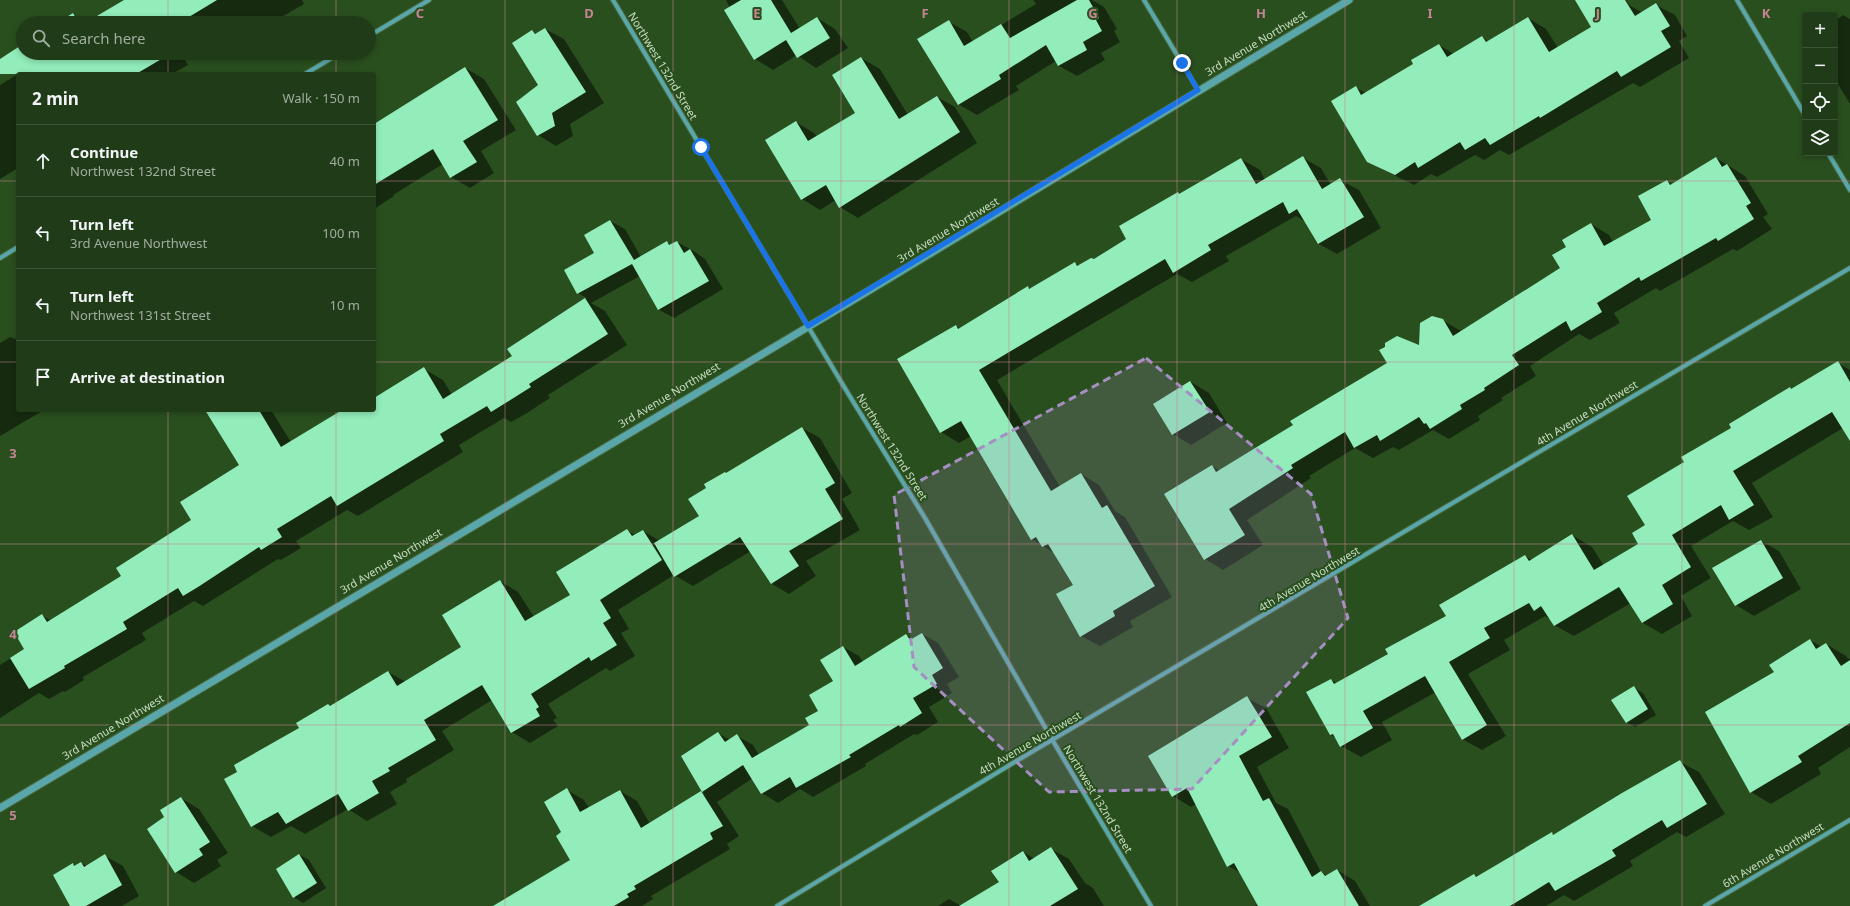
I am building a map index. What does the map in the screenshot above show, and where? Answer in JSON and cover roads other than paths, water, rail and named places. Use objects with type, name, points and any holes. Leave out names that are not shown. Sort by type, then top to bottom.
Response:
[{"type":"street","points":[[376,32],[429,0]]},
{"type":"street","name":"Northwest 132nd Street","points":[[613,0],[925,518],[1053,741],[1151,906]]},
{"type":"street","points":[[1144,0],[1198,90]]},
{"type":"street","name":"3rd Avenue Northwest","points":[[0,808],[808,326],[1349,0]]},
{"type":"street","points":[[1737,0],[1802,110]]},
{"type":"street","points":[[309,72],[329,60]]},
{"type":"street","points":[[1830,156],[1850,190]]},
{"type":"street","points":[[0,258],[16,248]]},
{"type":"street","name":"4th Avenue Northwest","points":[[777,906],[1013,763],[1053,741],[1850,268]]},
{"type":"street","name":"6th Avenue Northwest","points":[[1705,906],[1850,820]]}]
